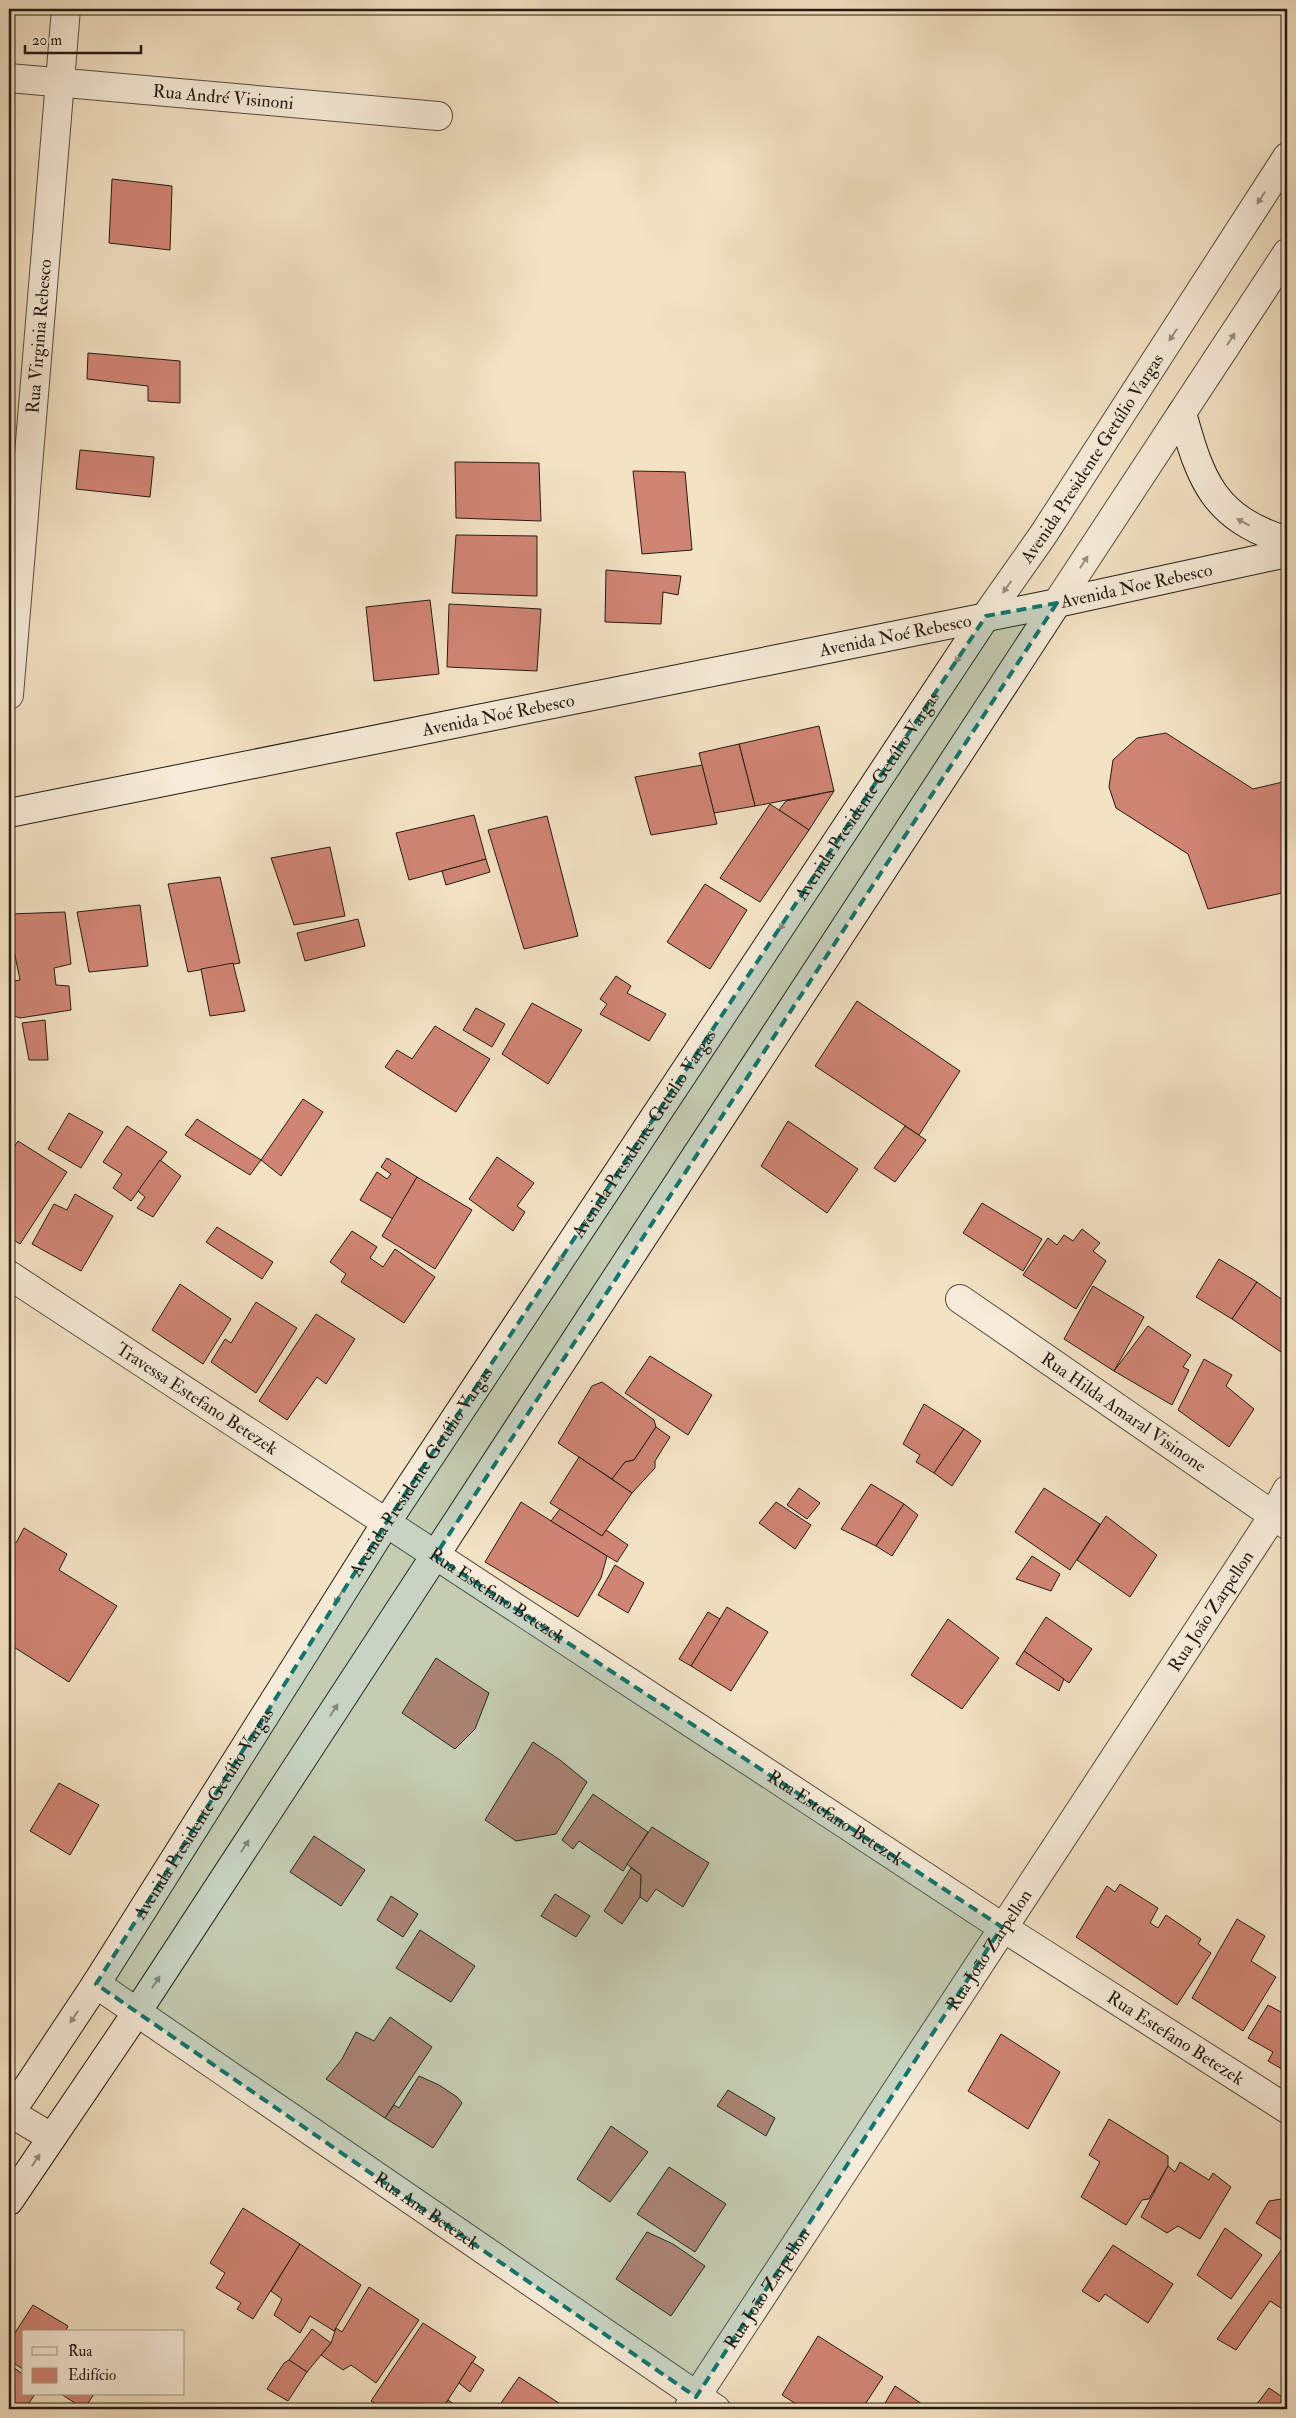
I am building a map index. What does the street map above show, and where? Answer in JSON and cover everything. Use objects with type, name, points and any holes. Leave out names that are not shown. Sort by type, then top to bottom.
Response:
[{"type":"street","name":"Rua Virginia Rebesco","points":[[9,695],[58,82],[66,9]]},
{"type":"street","name":"Rua André Visinoni","points":[[9,78],[438,116]]},
{"type":"street","name":"Avenida Presidente Getúlio Vargas","points":[[9,2113],[96,1984],[386,1523],[986,616],[1044,535],[1287,157]]},
{"type":"street","points":[[9,2200],[137,2012],[1287,253]]},
{"type":"street","points":[[1182,413],[1196,463],[1210,488],[1235,518],[1269,535],[1287,541]]},
{"type":"street","name":"Avenida Noe Rebesco","points":[[986,616],[1057,603],[1287,553]]},
{"type":"street","name":"Avenida Noé Rebesco","points":[[9,813],[986,616]]},
{"type":"street","name":"Travessa Estefano Betezek","points":[[9,1275],[386,1523]]},
{"type":"street","name":"Rua Hilda Amaral Visinone","points":[[960,1299],[1280,1520]]},
{"type":"street","name":"Rua João Zarpellon","points":[[700,2405],[1002,1927],[1280,1520],[1287,1490]]},
{"type":"street","name":"Rua Estefano Betezek","points":[[386,1523],[1002,1927],[1287,2109]]},
{"type":"street","name":"Rua Ana Betezek","points":[[96,1984],[700,2405]]},
{"type":"street","points":[[9,2113],[51,2136]]},
{"type":"highlighted area","points":[[1057,603],[435,1556],[1002,1927],[696,2397],[96,1984],[386,1523],[986,616]]},
{"type":"building","points":[[112,179],[172,186],[170,250],[109,243]]},
{"type":"building","points":[[88,353],[180,361],[180,403],[148,401],[148,386],[87,379]]},
{"type":"building","points":[[80,450],[154,457],[150,497],[76,489]]},
{"type":"building","points":[[455,462],[539,463],[541,521],[456,518]]},
{"type":"building","points":[[633,471],[685,472],[692,550],[642,554]]},
{"type":"building","points":[[456,535],[537,536],[537,596],[452,593]]},
{"type":"building","points":[[606,570],[681,576],[678,595],[663,592],[661,624],[605,622]]},
{"type":"building","points":[[430,600],[439,674],[374,681],[366,607]]},
{"type":"building","points":[[449,604],[541,609],[537,671],[447,667]]},
{"type":"building","points":[[819,726],[834,791],[755,806],[739,744]]},
{"type":"building","points":[[1166,733],[1253,789],[1287,781],[1287,892],[1208,909],[1188,854],[1116,808],[1109,787],[1113,760],[1137,738]]},
{"type":"building","points":[[739,744],[755,806],[714,813],[699,753]]},
{"type":"building","points":[[702,765],[717,824],[651,835],[635,777]]},
{"type":"building","points":[[834,791],[809,830],[779,810],[786,801]]},
{"type":"building","points":[[770,804],[809,830],[760,902],[720,878]]},
{"type":"building","points":[[474,815],[486,859],[409,880],[396,833]]},
{"type":"building","points":[[547,816],[578,936],[524,949],[488,830]]},
{"type":"building","points":[[330,847],[345,916],[294,925],[271,858]]},
{"type":"building","points":[[486,859],[490,872],[446,885],[442,871]]},
{"type":"building","points":[[220,877],[240,963],[188,972],[168,884]]},
{"type":"building","points":[[705,884],[747,910],[710,969],[667,942]]},
{"type":"building","points":[[140,905],[148,966],[89,972],[77,912]]},
{"type":"building","points":[[65,912],[71,964],[54,968],[56,985],[69,986],[71,1010],[20,1018],[9,1014],[9,982],[20,980],[9,926],[9,914]]},
{"type":"building","points":[[358,919],[365,946],[305,961],[297,933]]},
{"type":"building","points":[[233,963],[245,1011],[210,1016],[201,969]]},
{"type":"building","points":[[616,976],[631,986],[627,993],[666,1014],[649,1041],[600,1014],[607,1004],[600,999]]},
{"type":"building","points":[[857,1001],[960,1071],[919,1135],[815,1066]]},
{"type":"building","points":[[532,1003],[582,1030],[548,1084],[502,1054]]},
{"type":"building","points":[[476,1008],[505,1024],[492,1047],[463,1030]]},
{"type":"building","points":[[45,1020],[48,1060],[29,1060],[22,1023]]},
{"type":"building","points":[[435,1026],[490,1059],[456,1112],[385,1067],[397,1050],[412,1059]]},
{"type":"building","points":[[303,1099],[323,1112],[281,1176],[261,1160]]},
{"type":"building","points":[[69,1113],[103,1132],[81,1168],[48,1149]]},
{"type":"building","points":[[197,1119],[261,1160],[250,1175],[185,1135]]},
{"type":"building","points":[[788,1121],[858,1169],[827,1213],[761,1166]]},
{"type":"building","points":[[127,1126],[167,1152],[131,1201],[113,1188],[122,1174],[103,1162]]},
{"type":"building","points":[[905,1126],[926,1140],[895,1182],[874,1168]]},
{"type":"building","points":[[18,1141],[67,1172],[20,1244],[9,1237],[9,1155]]},
{"type":"building","points":[[497,1157],[534,1183],[517,1206],[525,1212],[513,1231],[469,1199]]},
{"type":"building","points":[[387,1158],[417,1177],[393,1219],[360,1200],[377,1172],[387,1179],[391,1174],[381,1167]]},
{"type":"building","points":[[160,1160],[181,1176],[153,1217],[137,1208],[145,1197],[138,1191]]},
{"type":"building","points":[[417,1177],[472,1210],[435,1269],[382,1236]]},
{"type":"building","points":[[75,1194],[113,1216],[81,1271],[32,1244],[54,1204],[67,1210]]},
{"type":"building","points":[[982,1203],[1042,1239],[1023,1271],[963,1233]]},
{"type":"building","points":[[217,1227],[273,1262],[262,1279],[206,1242]]},
{"type":"building","points":[[1082,1229],[1100,1243],[1093,1251],[1106,1261],[1076,1309],[1023,1275],[1048,1238],[1057,1245],[1064,1235],[1073,1241]]},
{"type":"building","points":[[352,1231],[377,1247],[370,1258],[383,1267],[395,1249],[435,1277],[404,1323],[341,1282],[346,1274],[330,1262]]},
{"type":"building","points":[[1219,1259],[1257,1282],[1232,1319],[1196,1297]]},
{"type":"building","points":[[1257,1282],[1287,1303],[1287,1356],[1232,1319]]},
{"type":"building","points":[[180,1284],[231,1319],[203,1364],[152,1330]]},
{"type":"building","points":[[1093,1286],[1144,1317],[1114,1371],[1064,1339]]},
{"type":"building","points":[[256,1302],[297,1328],[256,1393],[211,1362],[225,1339],[231,1343]]},
{"type":"building","points":[[316,1314],[355,1339],[326,1384],[317,1377],[287,1420],[259,1401]]},
{"type":"building","points":[[1148,1326],[1191,1355],[1183,1367],[1189,1370],[1172,1405],[1114,1371]]},
{"type":"building","points":[[650,1356],[712,1395],[688,1435],[625,1393]]},
{"type":"building","points":[[1204,1359],[1232,1375],[1226,1386],[1254,1409],[1229,1447],[1178,1410]]},
{"type":"building","points":[[602,1382],[654,1420],[656,1427],[634,1460],[625,1462],[612,1479],[558,1443],[592,1386]]},
{"type":"building","points":[[924,1404],[964,1429],[934,1473],[916,1462],[920,1455],[903,1444]]},
{"type":"building","points":[[656,1427],[670,1437],[655,1461],[655,1468],[632,1493],[612,1479],[625,1462],[634,1460]]},
{"type":"building","points":[[964,1429],[981,1441],[952,1486],[934,1473]]},
{"type":"building","points":[[579,1457],[632,1493],[602,1536],[550,1503]]},
{"type":"building","points":[[871,1484],[904,1504],[876,1546],[841,1529]]},
{"type":"building","points":[[799,1488],[820,1503],[807,1519],[787,1505]]},
{"type":"building","points":[[1044,1488],[1100,1524],[1070,1570],[1015,1532]]},
{"type":"building","points":[[521,1502],[607,1556],[601,1578],[578,1617],[485,1562]]},
{"type":"building","points":[[776,1502],[811,1525],[795,1549],[759,1523]]},
{"type":"building","points":[[904,1504],[918,1515],[892,1556],[876,1546]]},
{"type":"building","points":[[560,1509],[602,1536],[606,1530],[628,1545],[617,1562],[551,1521]]},
{"type":"building","points":[[1106,1516],[1157,1555],[1130,1597],[1077,1560]]},
{"type":"building","points":[[24,1528],[67,1554],[59,1570],[117,1606],[69,1682],[9,1644],[9,1538],[16,1543]]},
{"type":"building","points":[[1032,1556],[1060,1574],[1051,1591],[1016,1579]]},
{"type":"building","points":[[615,1565],[644,1583],[628,1613],[598,1595]]},
{"type":"building","points":[[727,1607],[768,1632],[731,1691],[691,1666]]},
{"type":"building","points":[[708,1612],[720,1619],[691,1666],[679,1659]]},
{"type":"building","points":[[1046,1617],[1092,1649],[1069,1683],[1024,1651]]},
{"type":"building","points":[[948,1619],[999,1658],[962,1709],[911,1675]]},
{"type":"building","points":[[1024,1651],[1064,1679],[1059,1691],[1016,1664]]},
{"type":"building","points":[[436,1658],[489,1693],[475,1729],[455,1749],[402,1713]]},
{"type":"building","points":[[533,1742],[560,1760],[587,1782],[556,1834],[516,1841],[485,1820]]},
{"type":"building","points":[[59,1783],[99,1805],[70,1855],[30,1831]]},
{"type":"building","points":[[593,1794],[648,1832],[623,1871],[579,1841],[573,1849],[562,1840]]},
{"type":"building","points":[[652,1827],[709,1863],[683,1907],[656,1889],[647,1902],[640,1897],[641,1875],[627,1864]]},
{"type":"building","points":[[314,1836],[365,1870],[341,1906],[290,1872]]},
{"type":"building","points":[[631,1868],[641,1875],[640,1897],[622,1924],[604,1911]]},
{"type":"building","points":[[1120,1884],[1158,1908],[1150,1923],[1158,1928],[1166,1915],[1201,1939],[1198,1944],[1211,1953],[1177,2005],[1076,1937],[1107,1886],[1115,1892]]},
{"type":"building","points":[[555,1894],[590,1916],[576,1937],[541,1916]]},
{"type":"building","points":[[391,1896],[418,1914],[403,1937],[377,1920]]},
{"type":"building","points":[[1237,1919],[1265,1936],[1251,1961],[1276,1977],[1243,2031],[1192,1998]]},
{"type":"building","points":[[420,1930],[475,1966],[451,2002],[396,1968]]},
{"type":"building","points":[[1287,1998],[1287,2072],[1268,2061],[1273,2052],[1248,2038],[1268,2005],[1281,2012]]},
{"type":"building","points":[[390,2017],[432,2047],[385,2118],[326,2079],[342,2059],[356,2032],[374,2041]]},
{"type":"building","points":[[1001,2034],[1060,2072],[1028,2129],[968,2091]]},
{"type":"building","points":[[419,2076],[439,2085],[457,2097],[462,2103],[433,2148],[385,2118],[394,2105],[399,2108]]},
{"type":"building","points":[[728,2090],[775,2118],[766,2136],[717,2106]]},
{"type":"building","points":[[1109,2119],[1168,2156],[1168,2166],[1149,2199],[1142,2200],[1126,2225],[1081,2197],[1100,2162],[1089,2155]]},
{"type":"building","points":[[611,2126],[648,2152],[610,2202],[577,2179]]},
{"type":"building","points":[[1180,2162],[1209,2180],[1213,2173],[1231,2187],[1200,2239],[1178,2226],[1167,2233],[1141,2217],[1168,2166],[1175,2172]]},
{"type":"building","points":[[669,2167],[726,2204],[695,2252],[637,2214]]},
{"type":"building","points":[[1281,2199],[1287,2204],[1287,2232],[1282,2240],[1256,2223],[1269,2201]]},
{"type":"building","points":[[243,2208],[300,2244],[253,2319],[237,2309],[241,2303],[216,2288],[225,2273],[210,2263]]},
{"type":"building","points":[[1225,2228],[1262,2255],[1231,2299],[1197,2275]]},
{"type":"building","points":[[647,2232],[673,2244],[705,2266],[671,2316],[616,2279]]},
{"type":"building","points":[[1287,2242],[1287,2312],[1270,2301],[1236,2350],[1217,2339]]},
{"type":"building","points":[[300,2244],[361,2285],[334,2331],[310,2316],[300,2333],[274,2315],[282,2299],[271,2291]]},
{"type":"building","points":[[1113,2245],[1173,2284],[1148,2323],[1105,2294],[1099,2302],[1082,2291]]},
{"type":"building","points":[[369,2287],[419,2320],[376,2383],[351,2365],[343,2370],[321,2355],[331,2343],[336,2328],[342,2332]]},
{"type":"building","points":[[33,2305],[68,2326],[66,2330],[22,2330],[22,2369],[9,2360],[9,2342]]},
{"type":"building","points":[[423,2323],[476,2357],[442,2409],[384,2409],[371,2401]]},
{"type":"building","points":[[312,2329],[331,2343],[307,2372],[289,2360]]},
{"type":"building","points":[[818,2336],[883,2377],[862,2409],[804,2409],[782,2395]]},
{"type":"building","points":[[289,2360],[307,2372],[288,2401],[267,2389],[284,2363]]},
{"type":"building","points":[[472,2362],[484,2370],[470,2392],[459,2383]]},
{"type":"building","points":[[9,2364],[22,2374],[22,2396],[34,2396],[25,2409],[9,2409]]},
{"type":"building","points":[[519,2377],[568,2409],[497,2409]]},
{"type":"building","points":[[895,2386],[928,2408],[891,2409],[884,2405]]},
{"type":"building","points":[[1269,2388],[1287,2400],[1283,2409],[1253,2409]]},
{"type":"building","points":[[64,2396],[93,2396],[84,2409]]},
{"type":"building","points":[[448,2400],[461,2409],[442,2409]]}]
